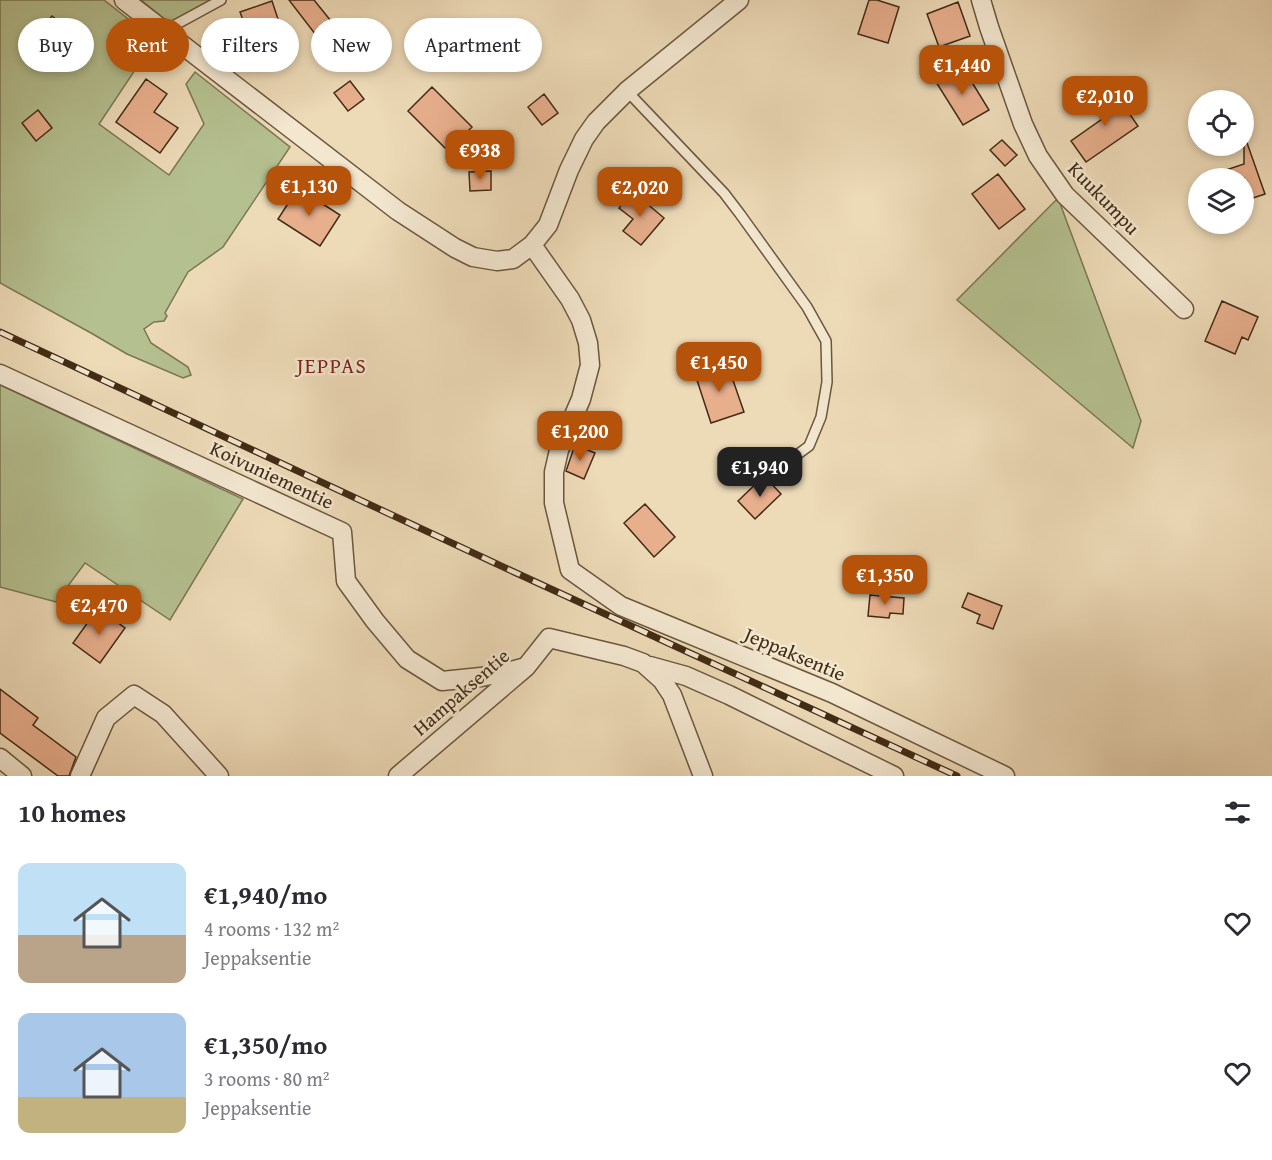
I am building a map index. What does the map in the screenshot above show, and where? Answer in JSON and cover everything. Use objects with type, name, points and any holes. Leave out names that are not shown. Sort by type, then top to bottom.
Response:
[{"type":"street","points":[[124,0],[147,18]]},
{"type":"street","points":[[189,50],[398,212],[473,257],[497,261],[513,259],[532,245],[548,225],[569,170],[584,138],[596,122],[627,91],[739,0]]},
{"type":"street","name":"Kuukumpu","points":[[981,0],[1023,124],[1038,156],[1065,195],[1184,309]]},
{"type":"street","name":"Jeppaksentie","points":[[532,245],[570,299],[581,320],[588,343],[590,365],[580,399],[559,450],[554,472],[554,504],[570,570],[621,606],[832,693],[1005,776]]},
{"type":"street","name":"Koivuniementie","points":[[0,374],[342,532],[346,581],[407,659],[442,681],[481,678],[526,667]]},
{"type":"street","name":"Hampaksentie","points":[[398,776],[526,667],[549,638],[624,656],[643,663]]},
{"type":"street","points":[[643,663],[662,680],[672,696],[703,776]]},
{"type":"street","points":[[643,663],[686,676],[729,695],[894,776]]},
{"type":"street","points":[[81,776],[106,718],[134,695],[164,714],[219,776]]},
{"type":"street","points":[[0,758],[22,776]]},
{"type":"lane","points":[[188,18],[221,0]]},
{"type":"lane","points":[[627,91],[724,193],[807,307],[826,341],[827,381],[821,417],[809,446],[790,460],[772,454]]},
{"type":"green space","points":[[0,0],[104,0],[127,18],[106,18],[106,72],[134,72],[99,124],[169,175],[204,124],[186,84],[195,72],[290,147],[223,247],[188,272],[165,313],[167,316],[164,321],[154,322],[144,329],[151,343],[188,367],[191,375],[183,378],[127,354],[0,283]]},
{"type":"green space","points":[[141,0],[211,0],[178,18],[163,18]]},
{"type":"green space","points":[[1058,198],[1141,421],[1133,448],[957,300]]},
{"type":"green space","points":[[0,385],[243,499],[170,620],[85,563],[56,602],[0,587]]},
{"type":"building","points":[[289,0],[314,0],[329,18],[311,18],[311,29]]},
{"type":"building","points":[[869,0],[877,0],[899,7],[888,43],[858,34]]},
{"type":"building","points":[[272,1],[278,18],[242,18],[240,12]]},
{"type":"building","points":[[958,2],[970,36],[939,47],[927,14]]},
{"type":"building","points":[[962,66],[989,110],[963,125],[936,82]]},
{"type":"building","points":[[146,79],[167,94],[154,112],[178,128],[160,153],[116,122]]},
{"type":"building","points":[[350,81],[364,99],[348,111],[334,93]]},
{"type":"building","points":[[432,87],[472,127],[451,148],[445,148],[408,111]]},
{"type":"building","points":[[1113,90],[1138,126],[1086,162],[1071,141],[1102,119],[1092,104]]},
{"type":"building","points":[[544,94],[558,113],[542,125],[528,107]]},
{"type":"building","points":[[38,110],[52,128],[36,141],[22,123]]},
{"type":"building","points":[[1002,140],[1017,155],[1005,166],[990,150]]},
{"type":"building","points":[[1244,156],[1252,156],[1265,194],[1254,198],[1254,168],[1232,168],[1244,164]]},
{"type":"building","points":[[491,171],[491,190],[470,191],[469,172]]},
{"type":"building","points":[[998,174],[1025,209],[999,229],[972,194]]},
{"type":"building","points":[[298,188],[340,215],[320,246],[278,219]]},
{"type":"building","points":[[632,191],[664,218],[641,245],[623,231],[633,219],[619,208]]},
{"type":"building","points":[[1222,301],[1258,317],[1248,340],[1242,337],[1235,354],[1205,341]]},
{"type":"building","points":[[727,363],[744,412],[711,423],[695,374]]},
{"type":"building","points":[[575,445],[595,453],[584,479],[566,471]]},
{"type":"building","points":[[764,476],[781,494],[755,519],[738,501]]},
{"type":"building","points":[[645,504],[675,537],[654,557],[624,523]]},
{"type":"building","points":[[968,593],[1002,606],[993,629],[977,623],[980,615],[962,607]]},
{"type":"building","points":[[870,595],[904,598],[903,614],[890,613],[889,618],[868,616]]},
{"type":"building","points":[[98,608],[125,628],[100,663],[73,643]]},
{"type":"building","points":[[0,689],[38,718],[33,725],[76,757],[69,776],[58,776],[0,733]]},
{"type":"railway","points":[[0,332],[957,776]]},
{"type":"district","name":"JEPPAS","points":[[332,366]]}]
